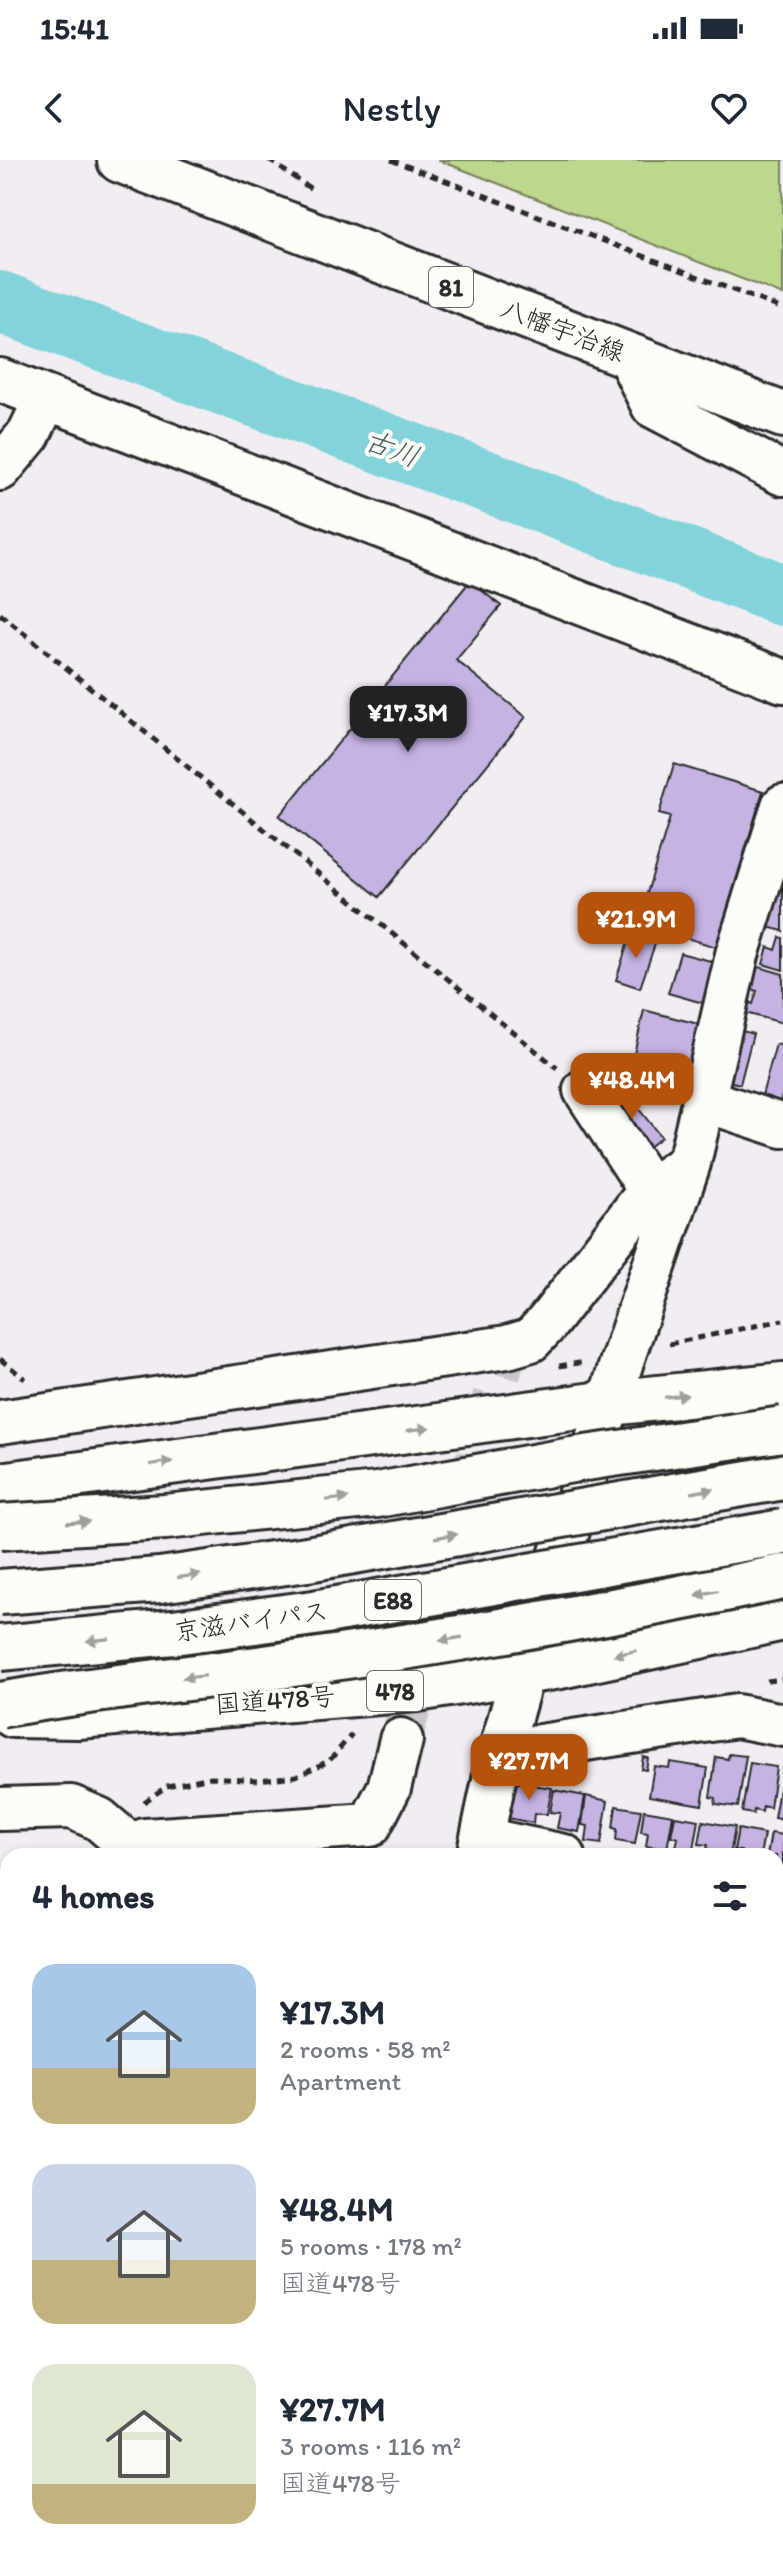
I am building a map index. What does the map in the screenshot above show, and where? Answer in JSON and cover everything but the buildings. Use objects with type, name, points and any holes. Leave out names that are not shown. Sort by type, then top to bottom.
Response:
[{"type":"main road","name":"八幡宇治線","points":[[120,160],[783,415]]},
{"type":"main road","points":[[0,1485],[609,1403],[783,1385]]},
{"type":"main road","points":[[0,1527],[165,1517],[377,1495],[572,1460],[783,1429]]},
{"type":"main road","name":"京滋バイパス","points":[[0,1592],[160,1580],[307,1559],[783,1477]]},
{"type":"main road","name":"京滋バイパス","points":[[0,1648],[173,1632],[314,1613],[783,1532]]},
{"type":"main road","points":[[0,1705],[72,1692],[298,1664],[487,1634],[783,1577]]},
{"type":"main road","name":"国道478号","points":[[0,1714],[78,1716],[417,1689],[523,1672],[783,1618]]},
{"type":"street","points":[[628,355],[653,406],[783,474]]},
{"type":"street","points":[[0,380],[783,681]]},
{"type":"street","points":[[0,391],[39,413],[141,434]]},
{"type":"street","points":[[0,469],[29,434],[39,413]]},
{"type":"street","points":[[480,1848],[500,1752],[523,1672],[689,1163],[737,955],[782,813]]},
{"type":"street","points":[[585,1090],[650,1190]]},
{"type":"street","points":[[704,1100],[783,1126]]},
{"type":"street","points":[[0,1422],[507,1347],[531,1340],[650,1190],[689,1163]]},
{"type":"street","points":[[500,1752],[737,1716],[783,1725]]},
{"type":"street","points":[[136,1848],[145,1840],[288,1843],[370,1825],[389,1788],[401,1740]]},
{"type":"street","points":[[0,1809],[71,1807],[99,1819],[127,1848]]},
{"type":"path","points":[[391,160],[783,309]]},
{"type":"path","points":[[0,614],[585,1090]]},
{"type":"path","points":[[624,1355],[703,1335],[783,1320]]},
{"type":"path","points":[[137,1807],[167,1786],[211,1777],[258,1780],[296,1776],[329,1761],[356,1730]]},
{"type":"green space","points":[[438,160],[783,160],[783,295]]},
{"type":"waterway","name":"古川","points":[[0,302],[510,490],[783,595]]},
{"type":"tunnel","points":[[401,1740],[507,1347]]}]
